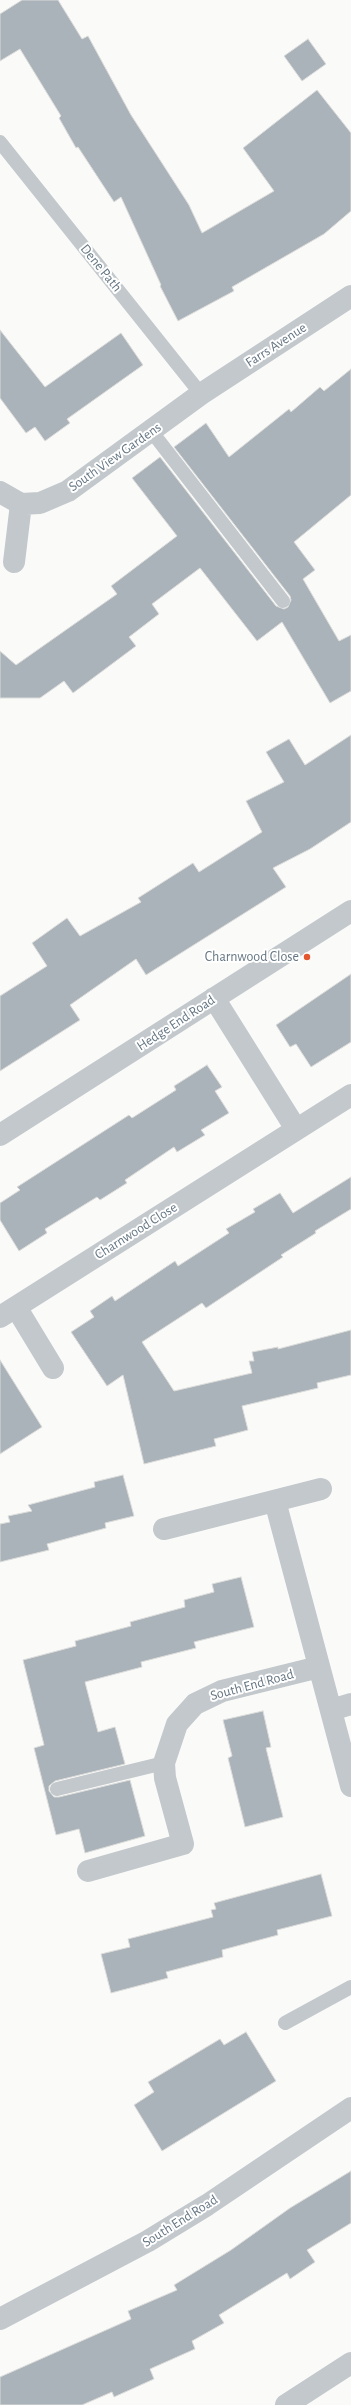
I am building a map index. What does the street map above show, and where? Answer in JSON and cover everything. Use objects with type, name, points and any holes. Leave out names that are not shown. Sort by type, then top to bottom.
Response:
[{"type":"street","name":"Farrs Avenue","points":[[201,394],[351,296]]},
{"type":"street","name":"South View Gardens","points":[[21,504],[40,503],[68,491],[152,432],[201,394]]},
{"type":"street","points":[[0,492],[21,504],[14,562]]},
{"type":"street","name":"Hedge End Road","points":[[0,1135],[351,911]]},
{"type":"street","points":[[214,998],[296,1129]]},
{"type":"street","name":"Charnwood Close","points":[[54,1368],[8,1312],[351,1094]]},
{"type":"street","points":[[164,1529],[322,1490]]},
{"type":"street","points":[[275,1501],[319,1667],[341,1707],[351,1786]]},
{"type":"street","name":"South End Road","points":[[88,1870],[183,1844],[165,1778],[164,1763],[177,1724],[195,1704],[207,1696],[319,1667]]},
{"type":"street","name":"South End Road","points":[[0,2319],[148,2241],[207,2205],[351,2108]]},
{"type":"street","points":[[286,2405],[351,2363]]},
{"type":"lane","name":"Dene Path","points":[[0,142],[201,394]]},
{"type":"lane","points":[[152,432],[283,602]]},
{"type":"lane","points":[[57,1789],[164,1763]]},
{"type":"lane","points":[[285,2023],[351,1987]]},
{"type":"building","points":[[22,0],[58,0],[82,39],[88,36],[131,115],[189,205],[202,233],[274,191],[243,148],[317,90],[351,133],[351,211],[324,234],[232,287],[234,291],[178,321],[160,286],[161,285],[121,197],[114,202],[78,147],[76,148],[59,118],[61,116],[20,49],[0,61],[0,14]]},
{"type":"building","points":[[308,39],[326,64],[302,81],[284,56]]},
{"type":"building","points":[[0,330],[45,387],[121,333],[143,365],[67,419],[70,423],[45,441],[35,427],[26,433],[0,398]]},
{"type":"building","points":[[351,369],[351,495],[294,542],[315,570],[303,579],[339,641],[351,635],[351,691],[330,703],[282,622],[257,641],[200,568],[152,604],[159,614],[129,637],[136,646],[73,693],[64,681],[40,698],[0,698],[0,651],[16,665],[117,594],[111,586],[177,536],[132,478],[160,457],[276,606],[284,609],[288,607],[291,600],[290,596],[174,447],[206,423],[229,457],[289,409],[291,412],[320,387],[324,391]]},
{"type":"building","points":[[351,735],[351,822],[310,849],[273,868],[286,887],[146,975],[136,959],[70,1005],[80,1020],[0,1071],[0,996],[47,966],[32,943],[67,918],[80,936],[141,902],[138,898],[193,863],[199,872],[262,832],[246,801],[284,782],[266,752],[289,739],[305,765]]},
{"type":"building","points":[[351,974],[351,1042],[311,1067],[296,1044],[290,1047],[276,1025]]},
{"type":"building","points":[[207,1065],[222,1087],[215,1091],[229,1113],[201,1130],[205,1135],[177,1152],[174,1147],[125,1180],[127,1183],[100,1200],[97,1197],[45,1229],[47,1233],[19,1251],[0,1220],[0,1203],[20,1190],[17,1187],[129,1115],[132,1118],[176,1090],[174,1086]]},
{"type":"building","points":[[351,1177],[351,1209],[315,1231],[316,1233],[281,1255],[283,1257],[206,1308],[202,1303],[142,1342],[174,1391],[252,1373],[249,1361],[254,1361],[252,1352],[278,1347],[278,1349],[351,1330],[351,1375],[317,1383],[318,1388],[242,1406],[248,1430],[214,1439],[216,1446],[144,1464],[123,1375],[107,1386],[71,1332],[94,1317],[90,1311],[112,1296],[115,1301],[175,1261],[178,1266],[229,1233],[226,1229],[255,1212],[253,1209],[280,1193],[293,1213]]},
{"type":"building","points":[[0,1360],[42,1427],[0,1454]]},
{"type":"building","points":[[123,1475],[134,1516],[105,1523],[106,1528],[47,1544],[49,1550],[0,1562],[0,1524],[10,1522],[8,1516],[32,1511],[28,1505],[95,1487],[94,1482]]},
{"type":"building","points":[[241,1577],[254,1627],[194,1642],[196,1648],[141,1662],[142,1667],[85,1682],[98,1732],[115,1727],[125,1764],[55,1781],[49,1786],[49,1791],[54,1797],[59,1797],[130,1780],[145,1836],[85,1853],[79,1829],[56,1835],[34,1748],[44,1745],[23,1660],[76,1646],[75,1641],[131,1626],[130,1622],[185,1607],[184,1600],[214,1592],[212,1584]]},
{"type":"building","points":[[263,1711],[271,1747],[266,1748],[283,1817],[245,1827],[228,1758],[232,1756],[223,1720]]},
{"type":"building","points":[[321,1874],[332,1916],[277,1930],[278,1935],[222,1950],[223,1957],[166,1972],[168,1978],[111,1993],[101,1954],[130,1947],[128,1939],[213,1917],[211,1910],[216,1909],[214,1903]]},
{"type":"building","points":[[246,2032],[276,2081],[162,2151],[134,2105],[154,2092],[148,2082],[220,2039],[224,2045]]},
{"type":"building","points":[[351,2171],[351,2223],[307,2250],[315,2262],[290,2279],[287,2273],[219,2315],[224,2323],[192,2341],[195,2349],[150,2369],[154,2379],[114,2397],[112,2392],[82,2405],[0,2405],[0,2377],[131,2319],[128,2311],[177,2290],[174,2285],[231,2250],[290,2208]]},
{"type":"place","name":"Charnwood Close","points":[[307,957]]}]
